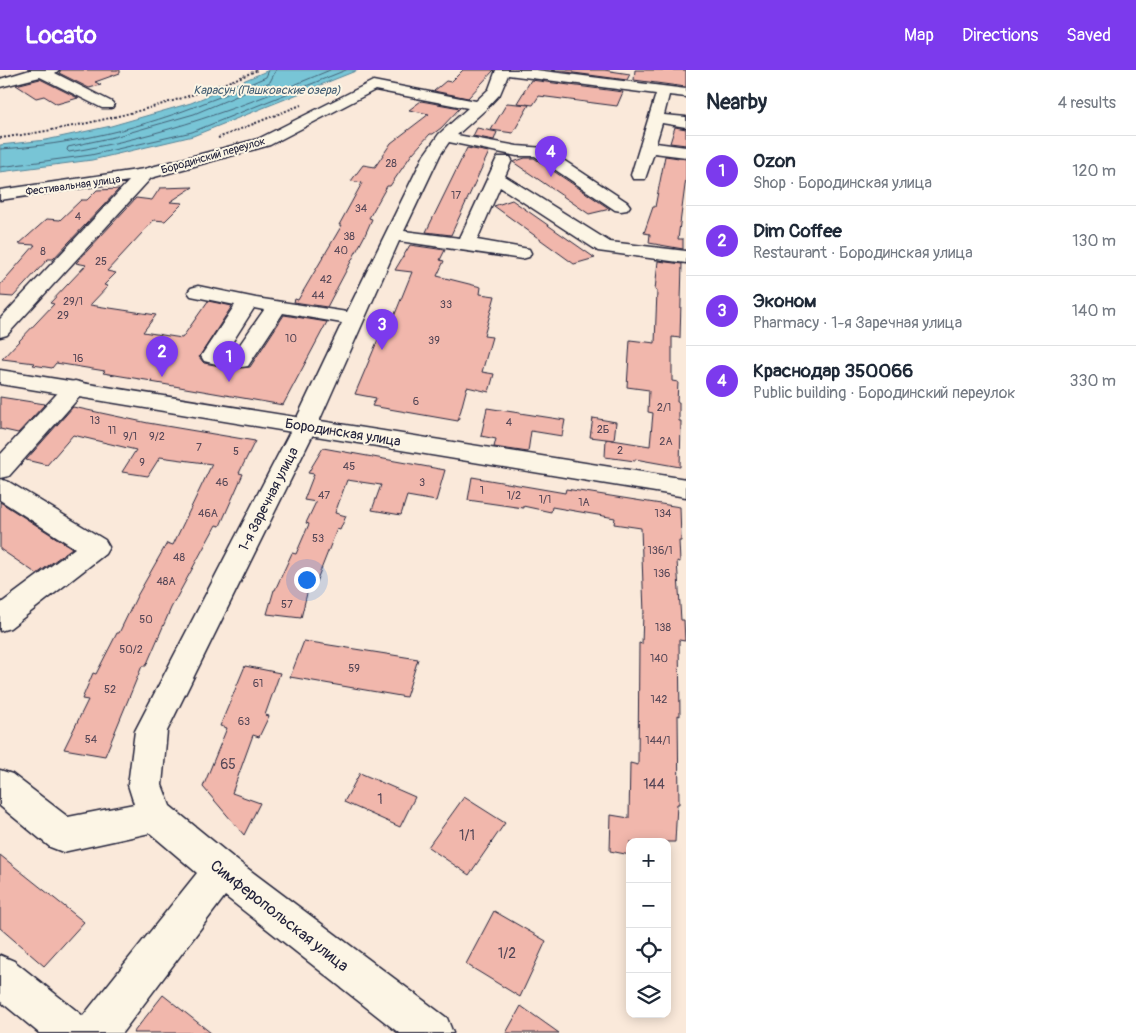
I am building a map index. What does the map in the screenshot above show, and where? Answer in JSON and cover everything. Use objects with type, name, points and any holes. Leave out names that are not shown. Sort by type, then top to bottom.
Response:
[{"type":"street","points":[[361,78],[378,70]]},
{"type":"street","points":[[503,70],[686,92]]},
{"type":"street","name":"1-я Заречная улица","points":[[150,800],[150,730],[305,426],[432,155],[446,138],[495,91],[503,70]]},
{"type":"street","points":[[0,84],[43,71],[107,105]]},
{"type":"street","name":"Бородинский переулок","points":[[0,331],[145,174],[264,142],[374,85],[481,106]]},
{"type":"street","points":[[639,175],[662,96]]},
{"type":"street","points":[[656,118],[686,122]]},
{"type":"street","points":[[446,138],[539,152],[621,206]]},
{"type":"street","points":[[647,147],[686,152]]},
{"type":"street","points":[[466,244],[509,149]]},
{"type":"street","name":"Фестивальная улица","points":[[0,195],[145,174]]},
{"type":"street","points":[[496,177],[605,247],[686,257]]},
{"type":"street","points":[[572,226],[590,220]]},
{"type":"street","points":[[393,235],[522,253]]},
{"type":"street","points":[[198,292],[354,319]]},
{"type":"street","points":[[248,301],[212,356],[240,361],[277,306]]},
{"type":"street","name":"Бородинская улица","points":[[0,377],[686,488]]},
{"type":"street","points":[[0,470],[75,388]]},
{"type":"street","points":[[0,488],[95,547],[0,620]]},
{"type":"street","points":[[0,785],[64,835],[150,800]]},
{"type":"street","name":"Симферопольская улица","points":[[150,800],[222,871],[432,1033]]},
{"type":"street","points":[[96,1033],[222,871]]},
{"type":"street","points":[[0,975],[71,1033]]},
{"type":"path","points":[[0,138],[47,133],[126,116],[189,98],[258,70]]},
{"type":"path","points":[[213,140],[303,104]]},
{"type":"water","name":"Карасун (Пашковские озера)","points":[[269,70],[358,70],[193,136],[92,160],[0,172],[0,145],[46,140],[111,126],[191,103]]},
{"type":"building","points":[[61,70],[120,70],[120,73],[95,82],[101,85],[89,88],[59,73]]},
{"type":"building","points":[[463,70],[494,70],[468,98],[434,91],[446,81],[451,82]]},
{"type":"building","points":[[551,70],[604,70],[630,74],[627,80]]},
{"type":"building","points":[[635,70],[686,70],[686,87],[634,80]]},
{"type":"building","points":[[40,79],[78,98],[57,104],[44,96],[36,98],[16,85]]},
{"type":"building","points":[[531,80],[623,92],[617,106],[539,96],[533,105],[517,103]]},
{"type":"building","points":[[421,101],[460,108],[441,128],[430,134],[412,154],[390,186],[387,186],[369,218],[372,219],[365,235],[327,307],[294,302],[295,299],[298,300],[342,225],[339,225],[362,183],[351,181],[363,165],[375,167],[391,143],[429,114],[409,110]]},
{"type":"building","points":[[507,103],[529,105],[513,133],[491,130]]},
{"type":"building","points":[[675,127],[686,129],[686,145],[670,143]]},
{"type":"building","points":[[477,128],[497,132],[494,140],[473,136]]},
{"type":"building","points":[[467,148],[489,152],[451,235],[426,232]]},
{"type":"building","points":[[665,156],[686,159],[686,178],[678,239],[683,239],[683,249],[649,243],[650,234],[644,233],[653,207],[655,207]]},
{"type":"building","points":[[525,158],[534,158],[610,209],[589,214],[513,162]]},
{"type":"building","points":[[193,187],[170,202],[183,203],[165,221],[154,220],[107,271],[116,273],[104,285],[108,286],[90,305],[156,315],[143,332],[182,338],[208,301],[232,306],[199,357],[204,363],[231,368],[250,367],[284,315],[327,322],[283,405],[103,373],[105,371],[56,363],[52,368],[33,365],[35,363],[2,359],[54,304],[50,303],[86,265],[76,263],[136,198],[152,200],[160,188]]},
{"type":"building","points":[[119,189],[53,259],[48,259],[13,297],[0,296],[0,285],[35,245],[19,244],[47,219],[60,220],[81,200],[87,200],[97,190]]},
{"type":"building","points":[[512,200],[595,258],[574,264],[494,206]]},
{"type":"building","points":[[410,245],[445,250],[440,260],[444,261],[437,276],[481,287],[480,294],[495,296],[484,336],[492,337],[482,372],[494,374],[489,392],[467,387],[458,421],[372,406],[376,398],[355,394],[387,318],[393,319],[412,272],[395,270]]},
{"type":"building","points":[[658,261],[682,264],[680,338],[672,337],[672,381],[678,382],[677,402],[679,402],[679,421],[681,421],[680,467],[635,459],[635,461],[605,457],[606,439],[650,446],[653,413],[648,412],[649,390],[627,387],[630,340],[655,343],[657,291],[655,290]]},
{"type":"building","points":[[0,397],[45,404],[18,433],[0,429]]},
{"type":"building","points":[[73,407],[148,423],[255,441],[239,473],[243,474],[220,526],[216,525],[171,608],[146,666],[142,666],[105,756],[64,749],[88,700],[82,699],[93,673],[96,674],[167,543],[173,545],[212,464],[160,457],[148,476],[122,472],[136,450],[73,435],[47,465],[26,460]]},
{"type":"building","points":[[487,408],[565,420],[562,436],[531,431],[528,452],[494,447],[496,439],[481,436]]},
{"type":"building","points":[[593,418],[616,422],[614,440],[590,437]]},
{"type":"building","points":[[323,448],[445,470],[436,501],[407,496],[401,515],[372,510],[381,485],[347,480],[335,513],[346,516],[340,530],[337,529],[316,582],[310,581],[301,618],[267,614],[274,590],[292,553],[296,554],[309,524],[306,523],[316,502],[304,500],[314,474],[308,473]]},
{"type":"building","points":[[472,477],[565,493],[566,489],[680,507],[680,562],[677,561],[681,620],[684,620],[685,641],[679,640],[679,804],[677,804],[675,842],[671,842],[671,838],[626,838],[626,854],[610,851],[611,815],[629,818],[630,763],[638,765],[639,643],[642,644],[644,614],[641,528],[614,524],[615,518],[552,507],[551,512],[523,506],[523,508],[468,500]]},
{"type":"building","points":[[0,502],[72,548],[37,574],[0,549]]},
{"type":"building","points":[[304,641],[418,659],[406,697],[290,677]]},
{"type":"building","points":[[245,666],[280,673],[265,715],[269,716],[259,737],[253,735],[232,793],[260,803],[244,835],[203,787],[227,728],[220,726]]},
{"type":"building","points":[[360,773],[415,797],[400,827],[344,802]]},
{"type":"building","points":[[464,797],[505,823],[469,875],[428,847]]},
{"type":"building","points":[[0,855],[84,922],[44,966],[0,928]]},
{"type":"building","points":[[494,911],[546,941],[520,997],[466,964]]},
{"type":"building","points":[[163,995],[211,1033],[133,1033]]},
{"type":"building","points":[[521,1006],[559,1033],[506,1033]]},
{"type":"place","name":"Краснодар 350066","points":[[551,177]]},
{"type":"place","name":"Эконом","points":[[382,350]]},
{"type":"place","name":"Dim Coffee","points":[[162,377]]},
{"type":"place","name":"Ozon","points":[[229,382]]}]
